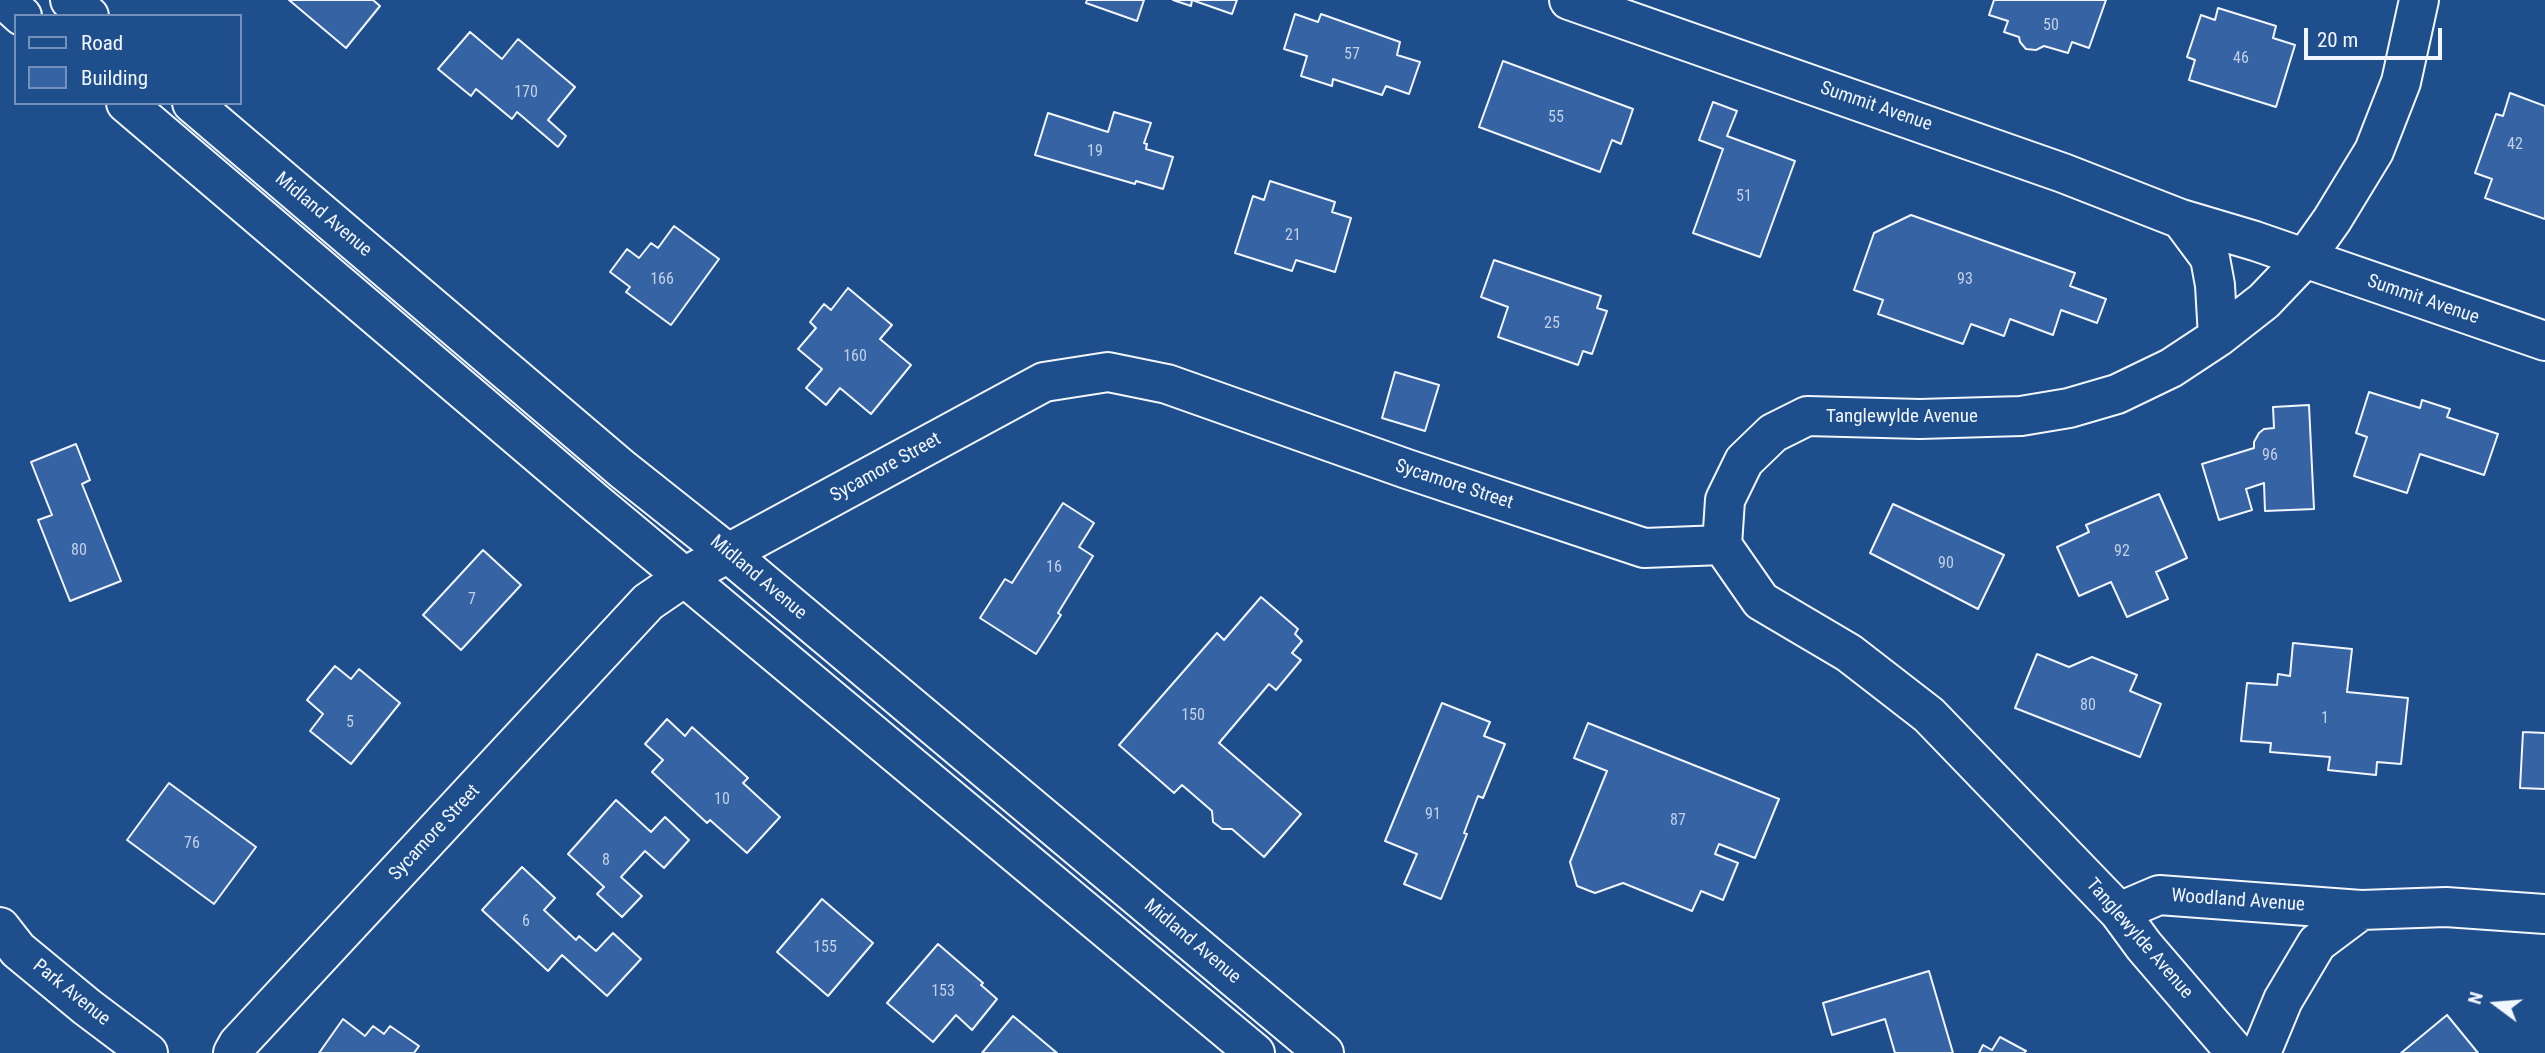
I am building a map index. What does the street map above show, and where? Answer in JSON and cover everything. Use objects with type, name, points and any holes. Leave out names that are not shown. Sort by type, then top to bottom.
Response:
[{"type":"street","points":[[4,0],[20,14]]},
{"type":"street","points":[[70,0],[87,14]]},
{"type":"street","name":"Summit Avenue","points":[[1569,0],[2063,173],[2182,219],[2305,258],[2545,341]]},
{"type":"street","name":"Tanglewylde Avenue","points":[[2236,1053],[2144,946],[2119,912],[1929,715],[1849,653],[1762,601],[1722,545],[1725,500],[1744,461],[1773,433],[1807,416],[1920,419],[2021,416],[2069,408],[2117,394],[2171,368],[2218,337],[2264,301],[2305,258],[2374,151],[2401,82],[2418,0]]},
{"type":"street","points":[[127,105],[597,504],[1255,1053]]},
{"type":"street","name":"Midland Avenue","points":[[194,105],[622,469],[729,554],[1324,1053]]},
{"type":"street","points":[[2182,219],[2210,258],[2218,337]]},
{"type":"street","name":"Sycamore Street","points":[[233,1053],[238,1044],[649,602],[686,576],[1044,382],[1108,372],[1167,384],[1407,469],[1644,548],[1722,545]]},
{"type":"street","name":"Woodland Avenue","points":[[2119,912],[2159,895],[2361,910],[2446,907],[2545,914]]},
{"type":"street","name":"Woodland Avenue","points":[[2261,1053],[2283,1000],[2317,943],[2361,910]]},
{"type":"street","name":"Park Avenue","points":[[0,927],[18,950],[148,1053]]},
{"type":"building","points":[[289,0],[373,0],[380,6],[346,48]]},
{"type":"building","points":[[1087,0],[1144,0],[1137,21],[1086,3]]},
{"type":"building","points":[[1173,0],[1192,0],[1191,6]]},
{"type":"building","points":[[1192,0],[1237,0],[1232,14]]},
{"type":"building","points":[[1994,0],[2106,0],[2089,48],[2072,42],[2068,53],[2044,46],[2036,50],[2026,49],[2019,37],[2004,32],[2008,21],[1989,15]]},
{"type":"building","points":[[2218,8],[2276,26],[2273,38],[2295,45],[2276,107],[2189,80],[2195,60],[2187,57],[2201,15],[2215,20]]},
{"type":"building","points":[[1295,14],[1318,22],[1321,14],[1400,42],[1397,55],[1420,62],[1409,94],[1386,86],[1382,95],[1333,79],[1332,86],[1301,76],[1307,56],[1284,49]]},
{"type":"building","points":[[470,32],[502,59],[518,39],[575,87],[548,120],[566,136],[558,147],[517,112],[512,119],[476,89],[471,96],[438,69]]},
{"type":"building","points":[[1503,61],[1633,109],[1621,144],[1612,140],[1600,172],[1479,127]]},
{"type":"building","points":[[2510,93],[2545,106],[2545,219],[2485,198],[2492,179],[2475,173],[2496,114],[2503,116]]},
{"type":"building","points":[[1713,102],[1737,111],[1727,136],[1795,161],[1760,257],[1693,233],[1723,149],[1699,140]]},
{"type":"building","points":[[1114,112],[1151,123],[1144,143],[1147,144],[1146,149],[1173,157],[1163,189],[1136,181],[1135,184],[1035,155],[1048,113],[1108,132]]},
{"type":"building","points":[[1270,181],[1335,202],[1332,212],[1351,218],[1335,272],[1296,260],[1292,271],[1235,253],[1253,196],[1264,200]]},
{"type":"building","points":[[1911,215],[2075,273],[2070,286],[2106,299],[2097,323],[2061,310],[2053,335],[2010,319],[2004,336],[1971,324],[1963,344],[1878,314],[1883,300],[1854,290],[1874,233]]},
{"type":"building","points":[[674,226],[719,259],[671,325],[626,292],[630,287],[610,272],[627,249],[639,258],[651,243],[658,248]]},
{"type":"building","points":[[1494,260],[1601,296],[1597,308],[1607,311],[1592,354],[1583,351],[1578,365],[1498,337],[1508,307],[1481,297]]},
{"type":"building","points":[[848,288],[892,325],[880,339],[911,365],[871,414],[840,388],[826,405],[806,388],[822,369],[798,349],[816,328],[810,322],[824,304],[831,310]]},
{"type":"building","points":[[1395,372],[1439,385],[1425,431],[1382,418]]},
{"type":"building","points":[[2369,392],[2420,408],[2422,400],[2450,409],[2447,417],[2498,434],[2484,475],[2420,454],[2407,493],[2354,476],[2367,437],[2356,433]]},
{"type":"building","points":[[2309,405],[2314,509],[2265,511],[2264,483],[2246,489],[2252,510],[2219,520],[2202,464],[2254,448],[2259,433],[2264,429],[2274,428],[2273,407]]},
{"type":"building","points":[[76,444],[90,480],[82,484],[121,581],[70,601],[38,520],[52,515],[31,462]]},
{"type":"building","points":[[2159,494],[2187,558],[2156,572],[2168,599],[2127,617],[2111,582],[2079,596],[2057,547],[2089,532],[2086,525]]},
{"type":"building","points":[[1063,503],[1094,523],[1079,547],[1093,556],[1036,654],[980,618],[1005,579],[1012,583]]},
{"type":"building","points":[[1893,504],[2004,555],[1978,609],[1870,553]]},
{"type":"building","points":[[483,550],[521,585],[461,650],[423,615]]},
{"type":"building","points":[[1261,597],[1298,629],[1295,634],[1302,641],[1292,653],[1301,660],[1276,690],[1269,684],[1219,743],[1301,814],[1264,857],[1232,829],[1222,829],[1213,822],[1212,811],[1182,785],[1174,793],[1119,745],[1217,633],[1224,640]]},
{"type":"building","points":[[2293,643],[2352,649],[2347,692],[2408,698],[2401,764],[2377,762],[2376,775],[2328,770],[2330,757],[2270,752],[2271,743],[2241,741],[2247,683],[2277,685],[2278,674],[2290,676]]},
{"type":"building","points":[[2037,654],[2069,667],[2092,657],[2137,675],[2130,691],[2161,704],[2140,757],[2015,708]]},
{"type":"building","points":[[335,666],[351,679],[359,669],[400,703],[351,764],[310,731],[323,714],[307,700]]},
{"type":"building","points":[[1442,703],[1490,722],[1484,736],[1505,744],[1483,798],[1478,796],[1464,833],[1467,834],[1441,899],[1404,884],[1417,854],[1385,841]]},
{"type":"building","points":[[667,719],[685,736],[692,727],[748,778],[743,783],[780,817],[747,853],[710,820],[707,823],[652,772],[663,760],[645,744]]},
{"type":"building","points":[[1588,723],[1779,799],[1755,858],[1719,844],[1715,854],[1738,863],[1723,900],[1701,891],[1692,911],[1623,883],[1595,893],[1577,886],[1570,862],[1607,771],[1574,758]]},
{"type":"building","points":[[2523,732],[2545,733],[2545,789],[2520,788]]},
{"type":"building","points":[[169,783],[256,847],[214,904],[127,840]]},
{"type":"building","points":[[616,800],[651,832],[665,817],[689,840],[664,868],[645,851],[621,877],[642,896],[622,917],[597,894],[604,887],[568,854]]},
{"type":"building","points":[[522,867],[555,898],[544,910],[576,940],[579,936],[596,951],[613,933],[641,959],[607,996],[562,955],[548,971],[482,910]]},
{"type":"building","points":[[822,899],[873,943],[828,996],[777,952]]},
{"type":"building","points":[[938,944],[983,983],[981,985],[997,999],[972,1030],[956,1015],[933,1042],[887,1003]]},
{"type":"building","points":[[1929,971],[1953,1053],[1895,1053],[1885,1019],[1832,1035],[1823,1003]]},
{"type":"building","points":[[2447,1015],[2478,1053],[2401,1053]]},
{"type":"building","points":[[1013,1016],[1057,1053],[982,1053]]},
{"type":"building","points":[[343,1019],[365,1036],[373,1026],[384,1034],[390,1026],[419,1046],[414,1053],[319,1053]]},
{"type":"building","points":[[2000,1037],[2026,1051],[1979,1053],[1983,1045],[1992,1050]]}]
